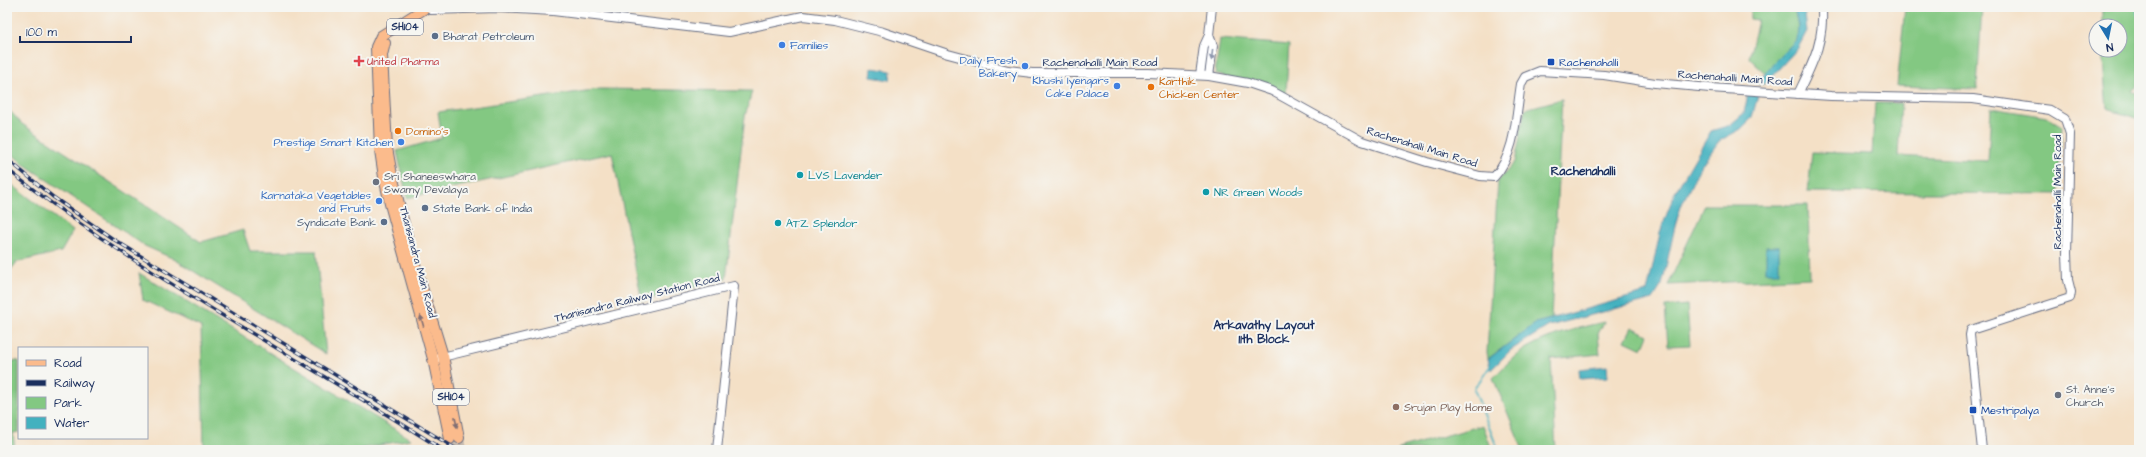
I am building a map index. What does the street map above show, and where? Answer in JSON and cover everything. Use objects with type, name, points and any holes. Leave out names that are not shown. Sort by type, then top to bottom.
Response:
[{"type":"main road","name":"Thanisandra Main Road","points":[[430,8],[387,39],[382,55],[387,148],[392,175],[410,244],[443,356]]},
{"type":"main road","name":"Thanisandra Main Road","points":[[430,8],[381,36],[375,55],[380,150],[384,177],[432,359]]},
{"type":"main road","name":"SH104","points":[[432,359],[454,439],[443,356]]},
{"type":"street","points":[[1200,75],[1204,46],[1209,35],[1212,7]]},
{"type":"street","points":[[1798,94],[1818,50],[1823,24],[1822,7]]},
{"type":"street","name":"Rachenahalli Main Road","points":[[430,8],[497,8],[553,11],[729,32],[803,16],[835,20],[883,32],[948,54],[1008,70],[1032,73],[1209,76],[1248,83],[1272,91],[1312,111],[1362,141],[1427,162],[1480,176],[1494,177],[1505,162],[1511,145],[1521,84],[1531,74],[1540,71],[1604,75],[1655,83],[1764,92],[1973,100],[2050,110],[2065,119],[2070,134],[2067,253],[2070,298],[1971,330],[1970,335],[1982,450]]},
{"type":"street","points":[[1209,35],[1213,46],[1209,76]]},
{"type":"street","name":"Thanisandra Railway Station Road","points":[[432,359],[734,286],[717,450]]},
{"type":"green space","points":[[1750,7],[1794,7],[1798,26],[1797,39],[1765,73],[1749,58],[1758,20],[1750,19]]},
{"type":"green space","points":[[1905,7],[1982,7],[1977,89],[1897,86]]},
{"type":"green space","points":[[2102,7],[2139,7],[2139,84],[2132,92],[2139,93],[2139,119],[2107,109],[2103,58],[2128,58],[2128,18],[2102,18]]},
{"type":"green space","points":[[1220,39],[1289,45],[1286,93],[1215,74]]},
{"type":"green space","points":[[600,89],[752,91],[745,116],[726,279],[642,301],[612,153],[407,198],[397,151],[442,138],[438,112]]},
{"type":"green space","points":[[1562,99],[1551,319],[1536,323],[1488,359],[1487,352],[1498,181],[1515,162],[1525,109]]},
{"type":"green space","points":[[1875,103],[1901,103],[1898,156],[1988,161],[1991,108],[2047,117],[2062,126],[2058,194],[1808,192],[1812,152],[1872,154]]},
{"type":"green space","points":[[7,108],[22,124],[201,242],[243,230],[250,251],[316,251],[326,354],[174,259],[145,246],[22,163],[7,149]]},
{"type":"green space","points":[[7,181],[73,231],[61,252],[17,262],[9,272],[7,278]]},
{"type":"green space","points":[[1705,205],[1808,205],[1810,278],[1668,285]]},
{"type":"green space","points":[[139,273],[411,439],[355,450],[204,450],[201,327],[143,300]]},
{"type":"green space","points":[[1687,305],[1690,345],[1668,346],[1665,307]]},
{"type":"green space","points":[[1604,322],[1598,334],[1600,354],[1551,359],[1556,450],[1523,450],[1493,378],[1518,354],[1527,348],[1548,338],[1571,330]]},
{"type":"green space","points":[[1632,327],[1648,335],[1642,349],[1625,341]]},
{"type":"green space","points":[[7,329],[11,361],[18,361],[18,432],[13,433],[15,450],[7,450]]},
{"type":"green space","points":[[1483,425],[1492,450],[1398,450],[1398,449]]},
{"type":"water","points":[[1794,7],[1804,7],[1807,31],[1798,48],[1765,84],[1757,84],[1773,63],[1797,39],[1798,26]]},
{"type":"water","points":[[872,68],[891,71],[890,80],[871,77]]},
{"type":"water","points":[[1748,94],[1758,95],[1752,118],[1741,129],[1719,141],[1699,169],[1682,204],[1676,222],[1662,285],[1653,299],[1549,326],[1511,350],[1491,370],[1488,359],[1536,323],[1647,292],[1660,233],[1674,194],[1711,131],[1730,125],[1744,113]]},
{"type":"water","points":[[1766,247],[1779,247],[1779,272],[1766,272]]},
{"type":"water","points":[[1607,366],[1608,377],[1580,379],[1579,369]]},
{"type":"waterway","points":[[2137,7],[2139,16]]},
{"type":"waterway","points":[[1491,365],[1474,389],[1498,450]]},
{"type":"tunnel","points":[[459,438],[461,450]]},
{"type":"tunnel","points":[[450,439],[452,450]]},
{"type":"railway","points":[[7,159],[53,197],[113,239],[458,450]]},
{"type":"railway","points":[[7,169],[58,208],[111,245],[221,315],[443,450]]},
{"type":"place","name":"Bharat Petroleum","points":[[435,36]]},
{"type":"place","name":"Families","points":[[782,45]]},
{"type":"place","name":"United Pharma","points":[[359,61]]},
{"type":"place","name":"Rachenahalli","points":[[1551,62]]},
{"type":"place","name":"Daily Fresh Bakery","points":[[1025,66]]},
{"type":"place","name":"Khushi Iyengars Cake Palace","points":[[1117,86]]},
{"type":"place","name":"Karthik Chicken Center","points":[[1151,87]]},
{"type":"place","name":"Domino's","points":[[398,131]]},
{"type":"place","name":"Prestige Smart Kitchen","points":[[401,142]]},
{"type":"place","name":"LVS Lavender","points":[[800,175]]},
{"type":"place","name":"Sri Shaneeswhara Swamy Devalaya","points":[[376,182]]},
{"type":"place","name":"NR Green Woods","points":[[1206,192]]},
{"type":"place","name":"Karnataka Vegetables and Fruits","points":[[379,201]]},
{"type":"place","name":"State Bank of India","points":[[425,208]]},
{"type":"place","name":"Syndicate Bank","points":[[384,222]]},
{"type":"place","name":"ATZ Splendor","points":[[778,223]]},
{"type":"place","name":"St. Anne's Church","points":[[2058,395]]},
{"type":"place","name":"Srujan Play Home","points":[[1396,407]]},
{"type":"place","name":"Mestripalya","points":[[1973,410]]},
{"type":"district","name":"Rachenahalli","points":[[1583,171]]},
{"type":"district","name":"Arkavathy Layout 11th Block","points":[[1264,332]]}]
